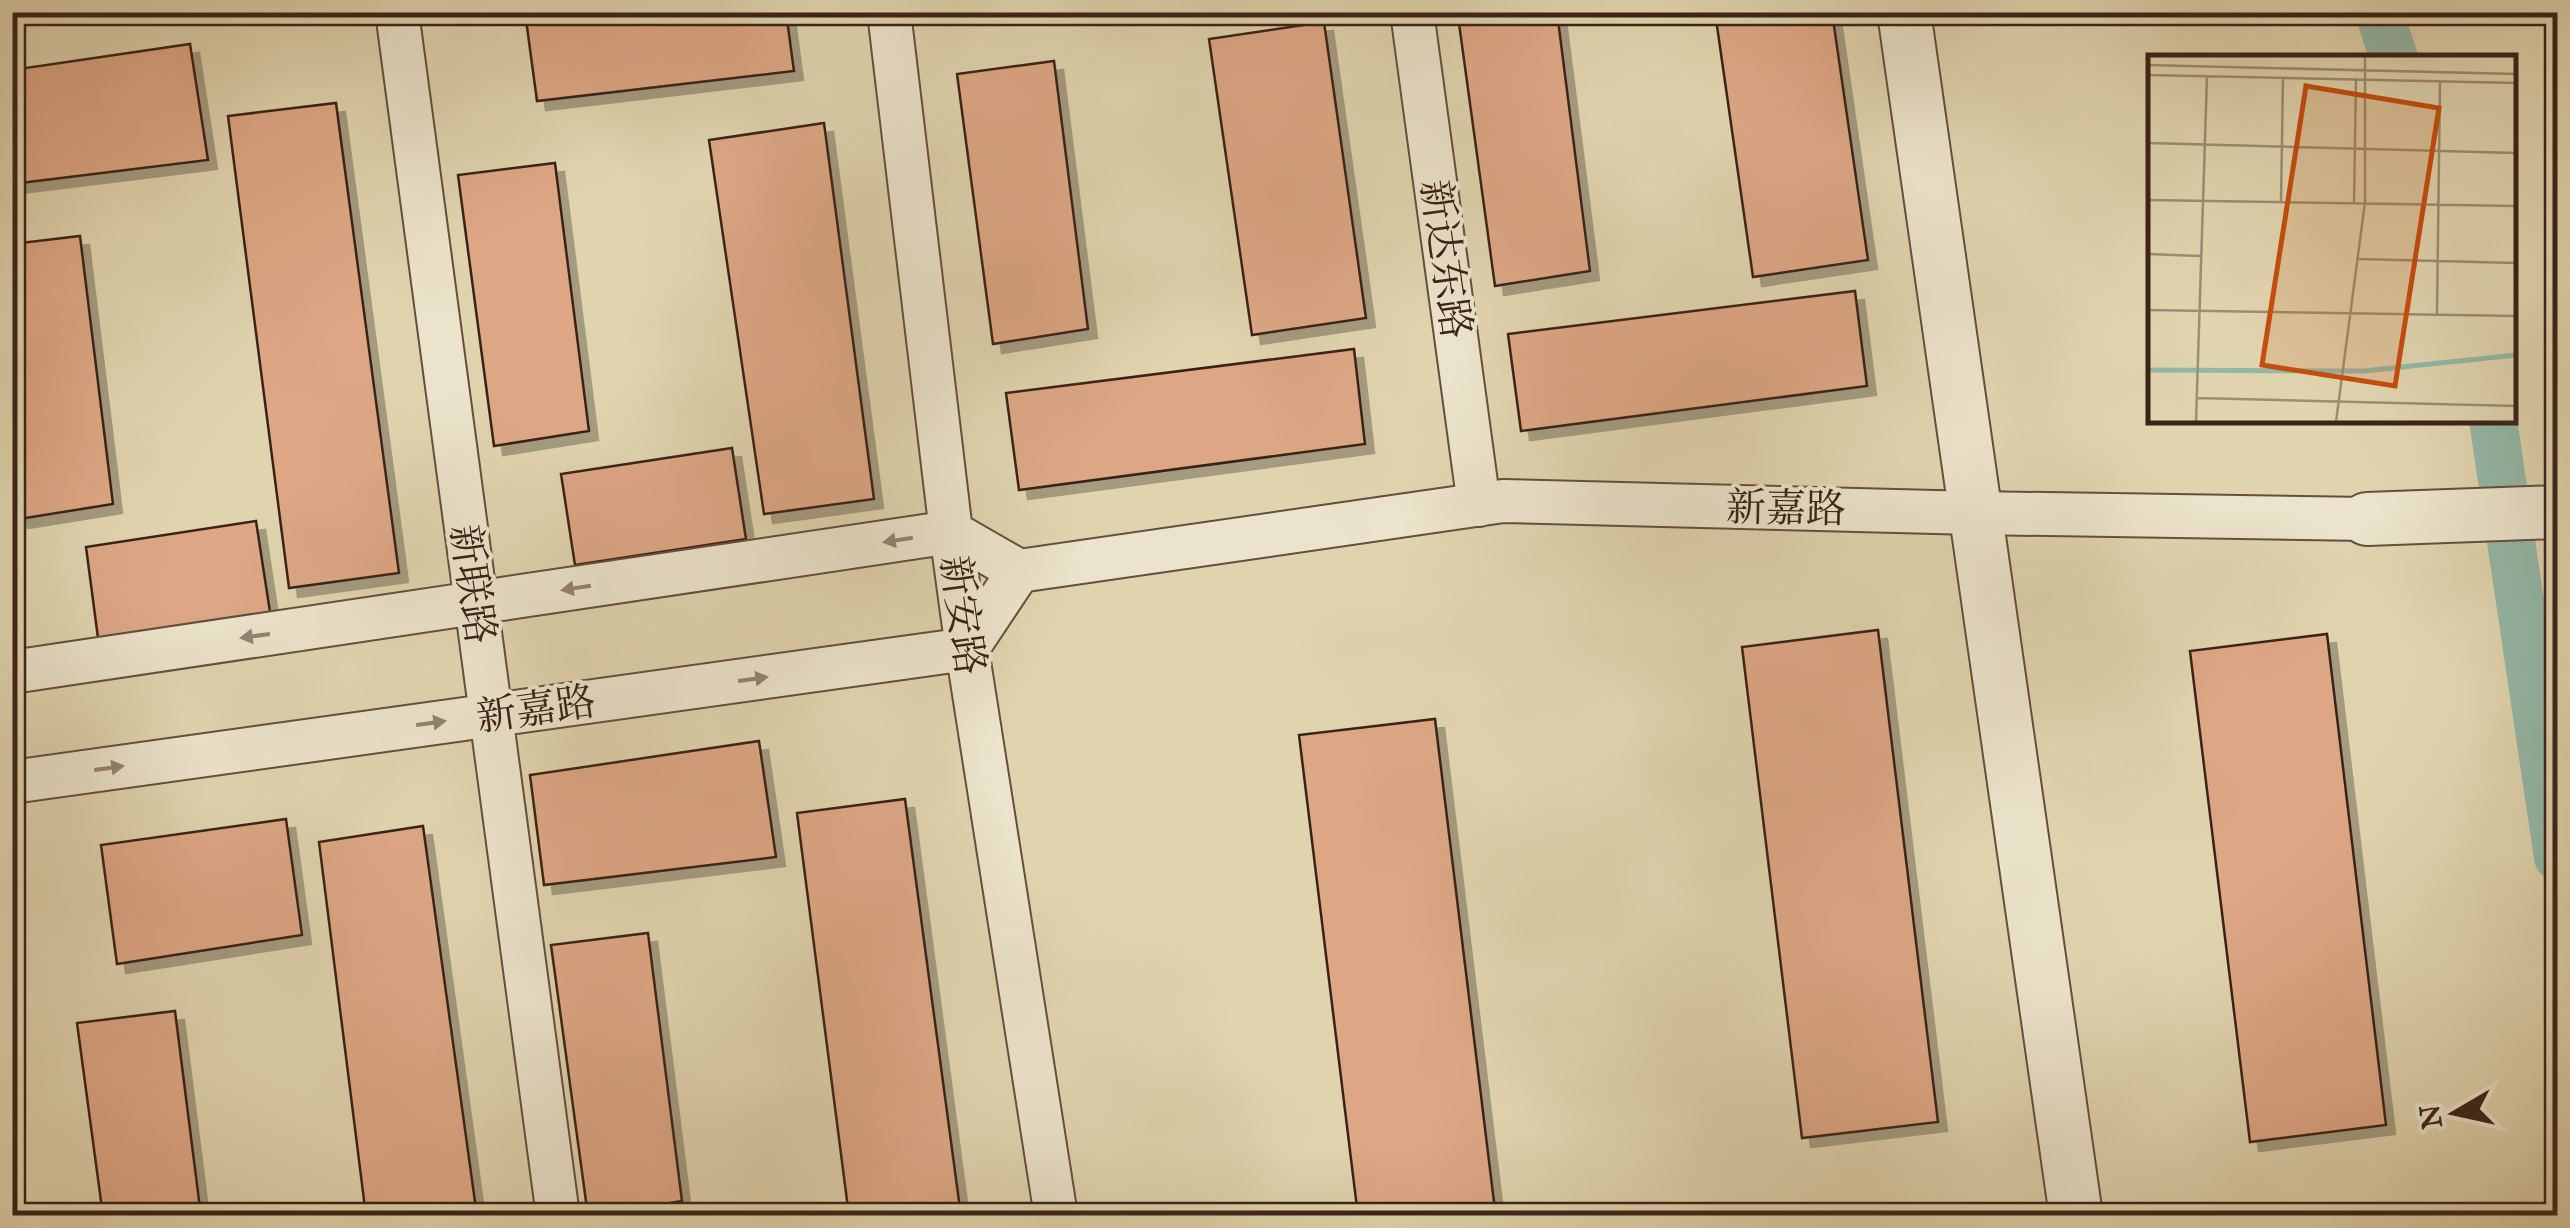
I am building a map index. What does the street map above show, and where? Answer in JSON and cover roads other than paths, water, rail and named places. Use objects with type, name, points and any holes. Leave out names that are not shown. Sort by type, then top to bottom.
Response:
[{"type":"street","name":"新联路","points":[[397,12],[558,1216]]},
{"type":"street","name":"新安路","points":[[888,12],[967,649],[1056,1216]]},
{"type":"street","name":"新达东路","points":[[1412,12],[1479,505]]},
{"type":"street","points":[[1904,12],[2076,1216]]},
{"type":"street","name":"新嘉路","points":[[1019,571],[1503,501],[2367,519],[2558,512]]},
{"type":"street","points":[[12,672],[951,532],[1019,571],[967,649]]},
{"type":"street","name":"新嘉路","points":[[12,782],[967,649]]},
{"type":"waterway","points":[[2379,12],[2393,55]]},
{"type":"waterway","points":[[2493,422],[2558,857]]}]
